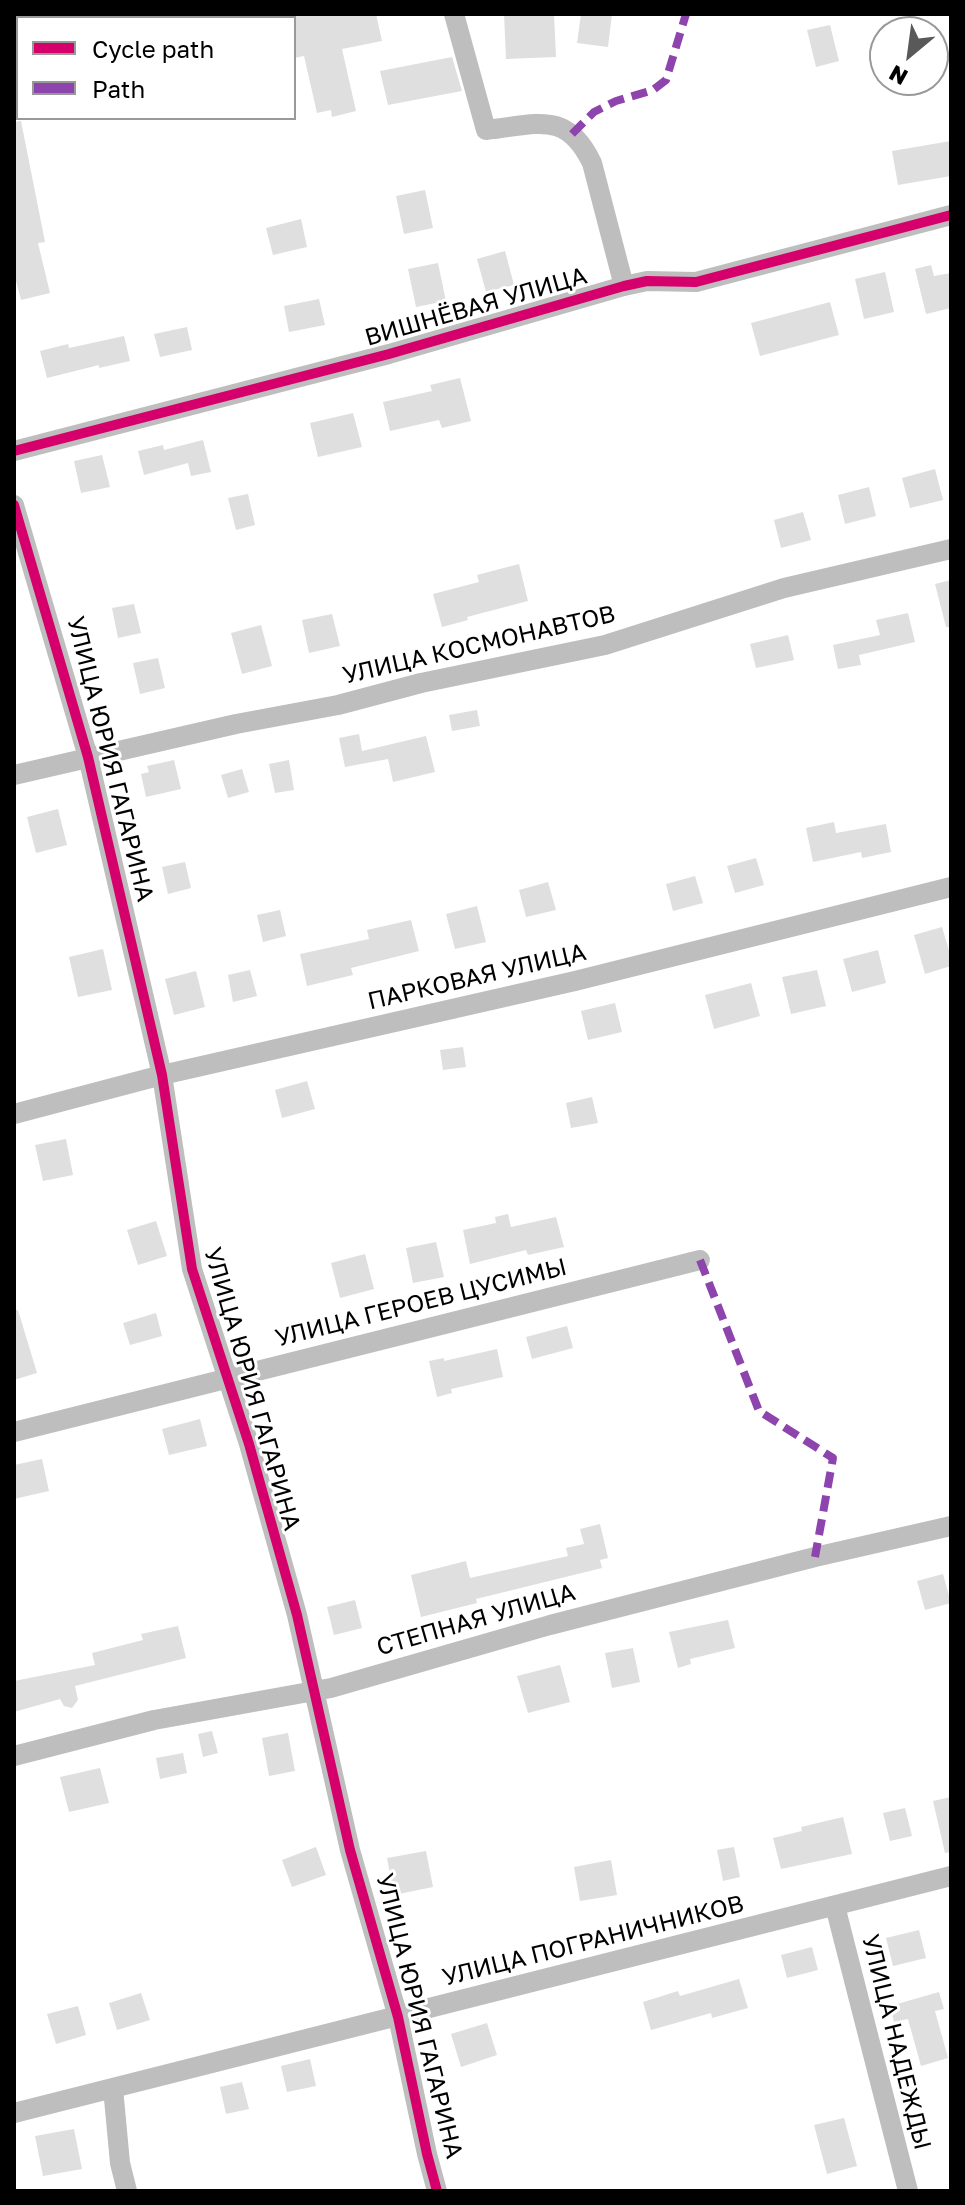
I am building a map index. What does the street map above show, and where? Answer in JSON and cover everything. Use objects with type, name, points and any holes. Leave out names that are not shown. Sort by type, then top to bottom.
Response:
[{"type":"street","points":[[454,14],[486,130],[553,123],[572,134],[584,147],[592,163],[624,286]]},
{"type":"street","name":"ВИШНЁВАЯ УЛИЦА","points":[[14,451],[389,354],[624,286],[647,281],[696,282],[951,215]]},
{"type":"street","name":"УЛИЦА ЮРИЯ ГАГАРИНА","points":[[14,505],[88,757],[162,1075],[192,1269],[249,1444],[315,1689],[350,1850],[398,2017],[437,2191]]},
{"type":"street","name":"УЛИЦА КОСМОНАВТОВ","points":[[14,775],[605,645],[784,588],[951,549]]},
{"type":"street","name":"ПАРКОВАЯ УЛИЦА","points":[[14,1114],[162,1075],[590,978],[951,887]]},
{"type":"street","name":"УЛИЦА ГЕРОЕВ ЦУСИМЫ","points":[[14,1432],[700,1260]]},
{"type":"street","name":"СТЕПНАЯ УЛИЦА","points":[[14,1756],[154,1720],[331,1688],[535,1629],[815,1557],[951,1526]]},
{"type":"street","name":"УЛИЦА ПОГРАНИЧНИКОВ","points":[[14,2113],[951,1876]]},
{"type":"street","name":"УЛИЦА НАДЕЖДЫ","points":[[835,1906],[908,2191]]},
{"type":"street","points":[[113,2088],[120,2163],[127,2191]]},
{"type":"building","points":[[376,14],[382,41],[342,49],[356,111],[332,117],[331,110],[317,113],[304,56],[296,58],[294,16]]},
{"type":"building","points":[[504,14],[554,14],[556,57],[506,59]]},
{"type":"building","points":[[581,14],[612,14],[608,47],[577,43]]},
{"type":"building","points":[[830,25],[839,61],[816,67],[807,30]]},
{"type":"building","points":[[452,57],[462,91],[388,105],[380,71]]},
{"type":"building","points":[[21,121],[45,242],[38,243],[50,293],[21,300],[14,273],[14,122]]},
{"type":"building","points":[[951,141],[951,176],[898,185],[892,151]]},
{"type":"building","points":[[425,190],[433,228],[404,234],[396,196]]},
{"type":"building","points":[[301,219],[307,247],[273,255],[266,228]]},
{"type":"building","points":[[505,251],[514,285],[486,292],[477,259]]},
{"type":"building","points":[[438,263],[446,301],[416,307],[408,269]]},
{"type":"building","points":[[931,265],[934,276],[951,273],[951,308],[926,314],[915,269]]},
{"type":"building","points":[[885,272],[894,312],[864,319],[855,279]]},
{"type":"building","points":[[319,299],[325,325],[289,332],[284,306]]},
{"type":"building","points":[[830,302],[839,335],[760,356],[751,323]]},
{"type":"building","points":[[187,327],[192,350],[160,357],[154,334]]},
{"type":"building","points":[[124,336],[130,361],[47,378],[40,351]]},
{"type":"building","points":[[460,378],[471,421],[442,428],[439,420],[390,431],[383,402],[432,391],[430,385]]},
{"type":"building","points":[[353,413],[362,447],[318,457],[310,423]]},
{"type":"building","points":[[203,440],[211,472],[191,476],[188,463],[144,475],[138,451],[163,445],[164,450]]},
{"type":"building","points":[[102,455],[110,487],[81,493],[74,461]]},
{"type":"building","points":[[935,469],[943,500],[910,508],[902,478]]},
{"type":"building","points":[[869,487],[876,516],[845,524],[838,495]]},
{"type":"building","points":[[248,494],[255,525],[236,530],[228,498]]},
{"type":"building","points":[[803,512],[811,540],[781,548],[774,520]]},
{"type":"building","points":[[519,564],[528,601],[442,627],[433,594],[479,582],[477,575]]},
{"type":"building","points":[[951,580],[951,627],[946,627],[935,584]]},
{"type":"building","points":[[134,604],[141,633],[118,638],[112,608]]},
{"type":"building","points":[[908,613],[915,642],[859,655],[861,665],[838,669],[833,645],[880,635],[876,620]]},
{"type":"building","points":[[332,614],[340,646],[309,653],[302,620]]},
{"type":"building","points":[[261,625],[272,666],[242,674],[231,633]]},
{"type":"building","points":[[788,635],[794,660],[756,668],[750,644]]},
{"type":"building","points":[[158,658],[165,688],[140,694],[133,663]]},
{"type":"building","points":[[477,710],[480,726],[452,731],[449,715]]},
{"type":"building","points":[[359,734],[362,751],[426,736],[435,772],[393,782],[388,759],[345,767],[339,738]]},
{"type":"building","points":[[174,760],[181,789],[146,797],[141,774],[149,772],[147,766]]},
{"type":"building","points":[[289,760],[294,790],[275,793],[269,764]]},
{"type":"building","points":[[242,769],[249,792],[228,798],[221,775]]},
{"type":"building","points":[[58,809],[67,845],[36,853],[27,817]]},
{"type":"building","points":[[834,822],[836,833],[886,824],[891,852],[862,858],[861,852],[813,862],[806,828]]},
{"type":"building","points":[[756,858],[764,885],[735,893],[727,866]]},
{"type":"building","points":[[185,862],[191,888],[168,894],[162,867]]},
{"type":"building","points":[[695,876],[703,903],[673,911],[666,884]]},
{"type":"building","points":[[548,882],[556,910],[526,917],[519,890]]},
{"type":"building","points":[[477,906],[486,942],[455,949],[446,914]]},
{"type":"building","points":[[280,910],[286,936],[263,942],[257,915]]},
{"type":"building","points":[[411,920],[419,951],[351,968],[353,975],[307,986],[300,954],[369,939],[367,930]]},
{"type":"building","points":[[942,927],[951,966],[925,974],[914,935]]},
{"type":"building","points":[[103,949],[112,990],[78,997],[69,957]]},
{"type":"building","points":[[878,950],[886,983],[852,992],[843,959]]},
{"type":"building","points":[[250,970],[257,996],[233,1002],[228,975]]},
{"type":"building","points":[[817,970],[826,1006],[791,1014],[782,977]]},
{"type":"building","points":[[196,971],[205,1007],[174,1015],[165,979]]},
{"type":"building","points":[[751,983],[760,1016],[714,1029],[705,995]]},
{"type":"building","points":[[615,1003],[622,1032],[588,1040],[581,1011]]},
{"type":"building","points":[[463,1047],[466,1067],[443,1070],[440,1050]]},
{"type":"building","points":[[307,1081],[315,1109],[282,1118],[275,1090]]},
{"type":"building","points":[[592,1097],[598,1123],[571,1128],[566,1103]]},
{"type":"building","points":[[66,1139],[73,1175],[43,1181],[35,1145]]},
{"type":"building","points":[[508,1214],[511,1227],[556,1217],[564,1247],[528,1255],[526,1250],[470,1264],[463,1230],[496,1223],[495,1217]]},
{"type":"building","points":[[156,1221],[167,1256],[138,1265],[127,1230]]},
{"type":"building","points":[[436,1242],[444,1277],[413,1283],[406,1248]]},
{"type":"building","points":[[365,1254],[374,1289],[340,1298],[331,1263]]},
{"type":"building","points":[[14,1310],[18,1310],[37,1373],[14,1380]]},
{"type":"building","points":[[156,1313],[162,1336],[130,1345],[123,1323]]},
{"type":"building","points":[[567,1326],[573,1348],[532,1359],[526,1337]]},
{"type":"building","points":[[497,1349],[503,1377],[451,1389],[452,1393],[437,1397],[429,1361],[444,1358],[444,1361]]},
{"type":"building","points":[[200,1419],[207,1446],[169,1455],[162,1429]]},
{"type":"building","points":[[42,1459],[49,1491],[14,1499],[14,1465]]},
{"type":"building","points":[[600,1524],[608,1558],[600,1560],[602,1568],[476,1599],[477,1603],[421,1617],[411,1575],[466,1561],[470,1578],[568,1556],[566,1548],[584,1544],[580,1529]]},
{"type":"building","points":[[943,1574],[951,1603],[925,1610],[917,1581]]},
{"type":"building","points":[[355,1600],[362,1628],[334,1635],[327,1607]]},
{"type":"building","points":[[728,1620],[735,1648],[690,1659],[691,1664],[678,1668],[669,1632]]},
{"type":"building","points":[[178,1626],[186,1658],[75,1686],[78,1700],[72,1708],[64,1706],[60,1699],[14,1712],[14,1681],[95,1665],[92,1653],[143,1640],[141,1634]]},
{"type":"building","points":[[633,1648],[640,1682],[612,1688],[605,1653]]},
{"type":"building","points":[[560,1665],[570,1702],[528,1713],[517,1676]]},
{"type":"building","points":[[212,1731],[218,1753],[203,1757],[198,1734]]},
{"type":"building","points":[[288,1733],[295,1771],[269,1776],[262,1738]]},
{"type":"building","points":[[183,1753],[187,1773],[160,1779],[156,1758]]},
{"type":"building","points":[[100,1768],[109,1803],[69,1812],[60,1777]]},
{"type":"building","points":[[951,1797],[951,1852],[945,1853],[933,1801]]},
{"type":"building","points":[[905,1808],[912,1836],[890,1841],[883,1813]]},
{"type":"building","points":[[843,1817],[852,1854],[781,1869],[773,1838],[802,1831],[801,1827]]},
{"type":"building","points":[[316,1847],[326,1875],[292,1887],[282,1860]]},
{"type":"building","points":[[734,1847],[740,1877],[723,1881],[717,1850]]},
{"type":"building","points":[[426,1851],[433,1887],[394,1895],[387,1858]]},
{"type":"building","points":[[611,1860],[617,1895],[580,1901],[574,1867]]},
{"type":"building","points":[[919,1930],[926,1958],[893,1966],[886,1938]]},
{"type":"building","points":[[812,1947],[818,1970],[787,1978],[781,1955]]},
{"type":"building","points":[[739,1979],[748,2008],[712,2018],[711,2013],[651,2030],[643,2002],[678,1991],[680,1996]]},
{"type":"building","points":[[939,1992],[944,2009],[935,2011],[948,2058],[921,2066],[908,2019],[894,2022],[890,2006]]},
{"type":"building","points":[[141,1993],[150,2020],[117,2030],[109,2003]]},
{"type":"building","points":[[78,2006],[86,2035],[56,2044],[47,2014]]},
{"type":"building","points":[[487,2023],[497,2055],[461,2067],[451,2034]]},
{"type":"building","points":[[310,2059],[316,2086],[287,2092],[281,2066]]},
{"type":"building","points":[[242,2082],[249,2109],[226,2114],[220,2087]]},
{"type":"building","points":[[844,2118],[857,2166],[827,2174],[814,2125]]},
{"type":"building","points":[[74,2129],[82,2169],[43,2176],[35,2136]]},
{"type":"marked path","points":[[572,134],[594,112],[616,101],[653,90],[666,80],[686,14]]},
{"type":"marked path","points":[[700,1260],[759,1411],[833,1458],[815,1557]]},
{"type":"cycle path","points":[[14,451],[389,354],[624,286],[647,281],[696,282],[951,215]]},
{"type":"cycle path","points":[[14,505],[88,757],[162,1075],[192,1269],[249,1444],[297,1615],[350,1850],[398,2017],[437,2191]]}]
